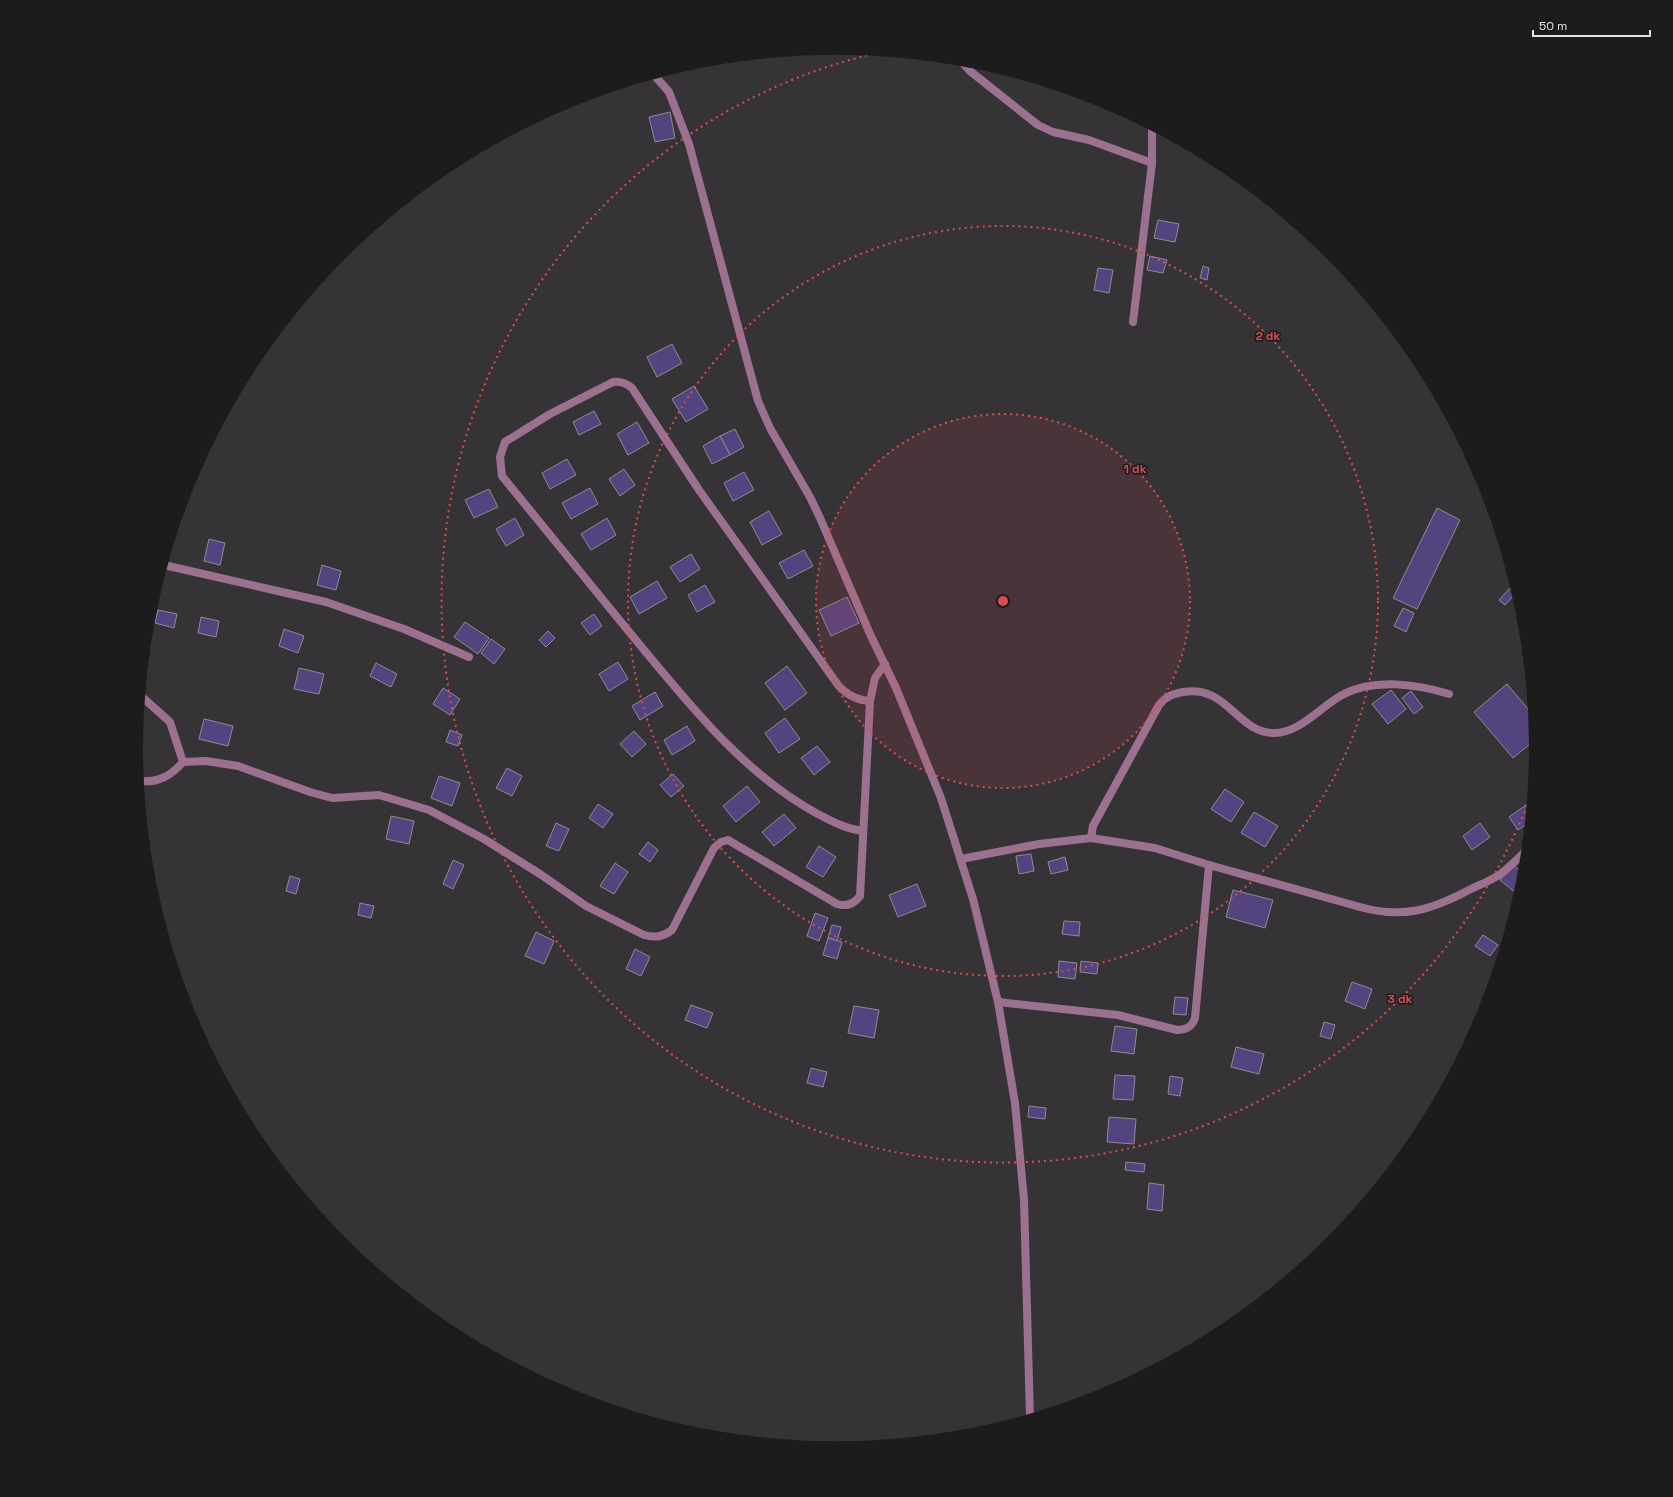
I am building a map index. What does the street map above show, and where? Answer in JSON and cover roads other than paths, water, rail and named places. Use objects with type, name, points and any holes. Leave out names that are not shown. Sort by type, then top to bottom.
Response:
[{"type":"street","points":[[966,67],[1038,125],[1053,132],[1089,140],[1152,162]]},
{"type":"street","points":[[657,79],[669,92],[689,144],[758,401],[777,441],[814,504],[885,664],[941,798],[973,899],[998,1002],[1008,1054],[1020,1151],[1024,1200],[1030,1414]]},
{"type":"street","points":[[1133,322],[1152,162],[1152,132]]},
{"type":"street","points":[[863,831],[850,829],[836,823],[790,797],[751,766],[706,722],[620,621],[502,476],[500,457],[505,442],[550,414],[612,382],[623,382],[628,384],[699,490],[838,685],[850,696],[870,701]]},
{"type":"street","points":[[168,565],[326,602],[404,629],[469,657]]},
{"type":"street","points":[[144,782],[164,778],[171,774],[183,762],[206,761],[238,766],[310,792],[332,798],[379,795],[429,810],[484,839],[540,874],[586,906],[650,937],[660,936],[672,930],[714,848],[720,842],[728,840],[842,906],[850,904],[860,896],[870,701],[875,678],[885,664]]},
{"type":"street","points":[[1091,838],[1093,826],[1159,704],[1173,694],[1195,691],[1212,695],[1219,699],[1251,726],[1265,732],[1272,733],[1289,731],[1342,694],[1359,689],[1393,684],[1412,685],[1431,688],[1449,694]]},
{"type":"street","points":[[144,699],[170,722],[183,762]]},
{"type":"street","points":[[961,859],[1039,844],[1091,838],[1155,848],[1209,865],[1372,910],[1398,913],[1424,910],[1449,900],[1499,875],[1522,855]]},
{"type":"street","points":[[998,1002],[1118,1015],[1177,1030],[1186,1029],[1195,1018],[1209,865]]}]
